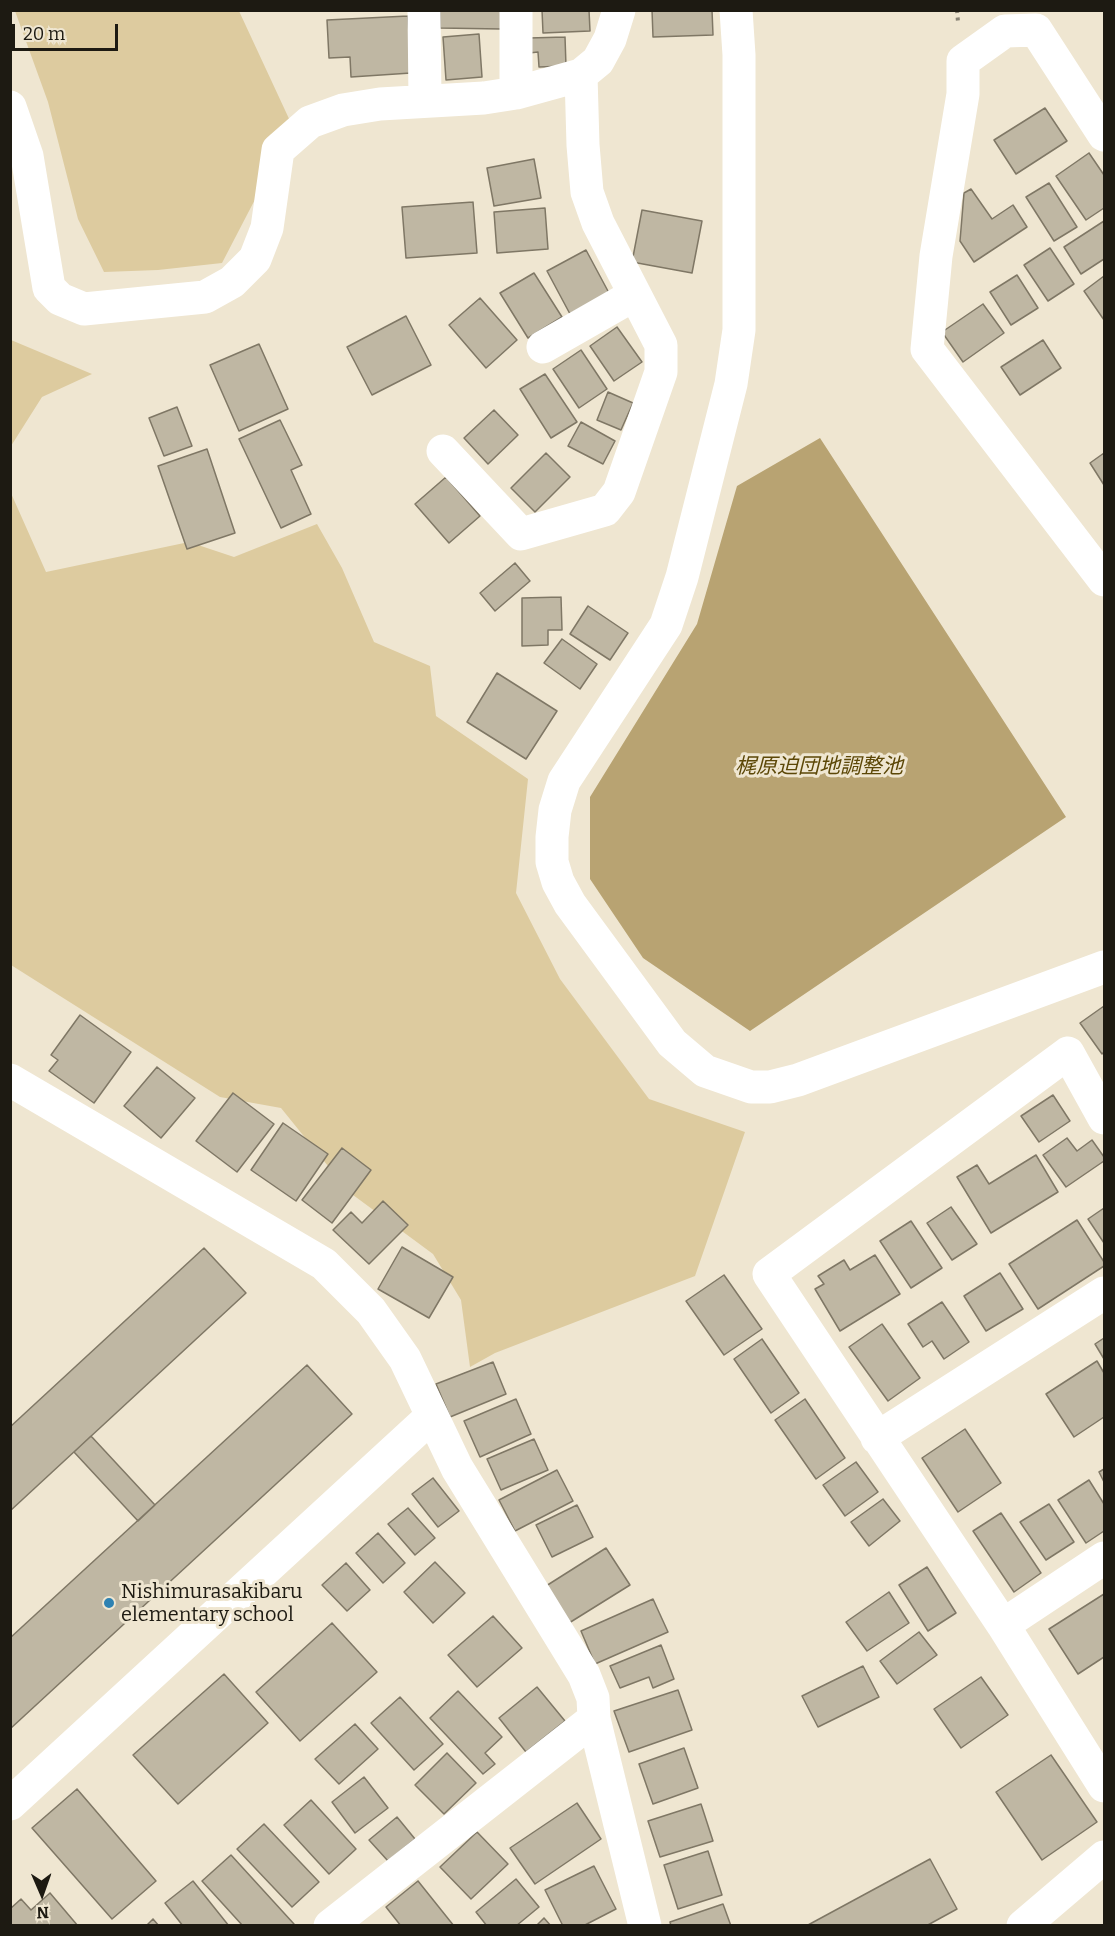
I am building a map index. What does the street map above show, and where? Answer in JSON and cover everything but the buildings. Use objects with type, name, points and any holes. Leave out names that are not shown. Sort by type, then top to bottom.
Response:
[{"type":"street","points":[[424,10],[425,101]]},
{"type":"street","points":[[516,10],[516,93]]},
{"type":"street","points":[[10,107],[27,156],[50,288],[60,299],[84,309],[205,297],[232,282],[255,259],[267,228],[278,150],[310,122],[343,110],[380,104],[484,98],[516,93],[581,75],[598,61],[610,39],[619,10]]},
{"type":"street","points":[[736,10],[739,55],[739,330],[732,376],[682,577],[666,625],[564,781],[555,810],[552,837],[552,862],[558,882],[570,904],[672,1043],[705,1071],[751,1088],[770,1087],[798,1080],[1104,966]]},
{"type":"street","points":[[1104,135],[1036,30],[1005,31],[963,61],[963,94],[936,256],[927,349],[1104,580]]},
{"type":"street","points":[[443,452],[521,534],[605,510],[619,492],[661,372],[661,345],[598,223],[587,192],[581,75]]},
{"type":"street","points":[[543,347],[634,295]]},
{"type":"street","points":[[1104,1118],[1068,1053],[769,1274],[1003,1625],[1104,1786]]},
{"type":"street","points":[[10,1080],[324,1264],[371,1311],[405,1359],[457,1468],[584,1675],[593,1698],[594,1719],[645,1926]]},
{"type":"street","points":[[877,1438],[1104,1293]]},
{"type":"street","points":[[10,1804],[432,1416]]},
{"type":"street","points":[[1003,1625],[1104,1558]]},
{"type":"street","points":[[330,1926],[594,1719]]},
{"type":"street","points":[[1023,1926],[1104,1857]]},
{"type":"shaded area","points":[[15,11],[239,11],[291,123],[262,186],[222,263],[158,270],[104,272],[78,219],[48,102]]},
{"type":"shaded area","points":[[11,340],[92,374],[42,397],[11,446]]},
{"type":"shaded area","points":[[10,491],[46,572],[189,542],[234,557],[317,524],[342,568],[374,642],[430,666],[436,716],[528,779],[516,893],[560,979],[649,1099],[745,1132],[695,1276],[495,1353],[470,1367],[461,1300],[433,1254],[349,1192],[281,1108],[220,1097],[11,965]]},
{"type":"water","name":"梶原迫団地調整池","points":[[820,438],[1066,817],[750,1031],[643,958],[590,879],[590,797],[697,624],[737,486]]},
{"type":"place","name":"Nishimurasakibaru elementary school","points":[[109,1603]]}]
